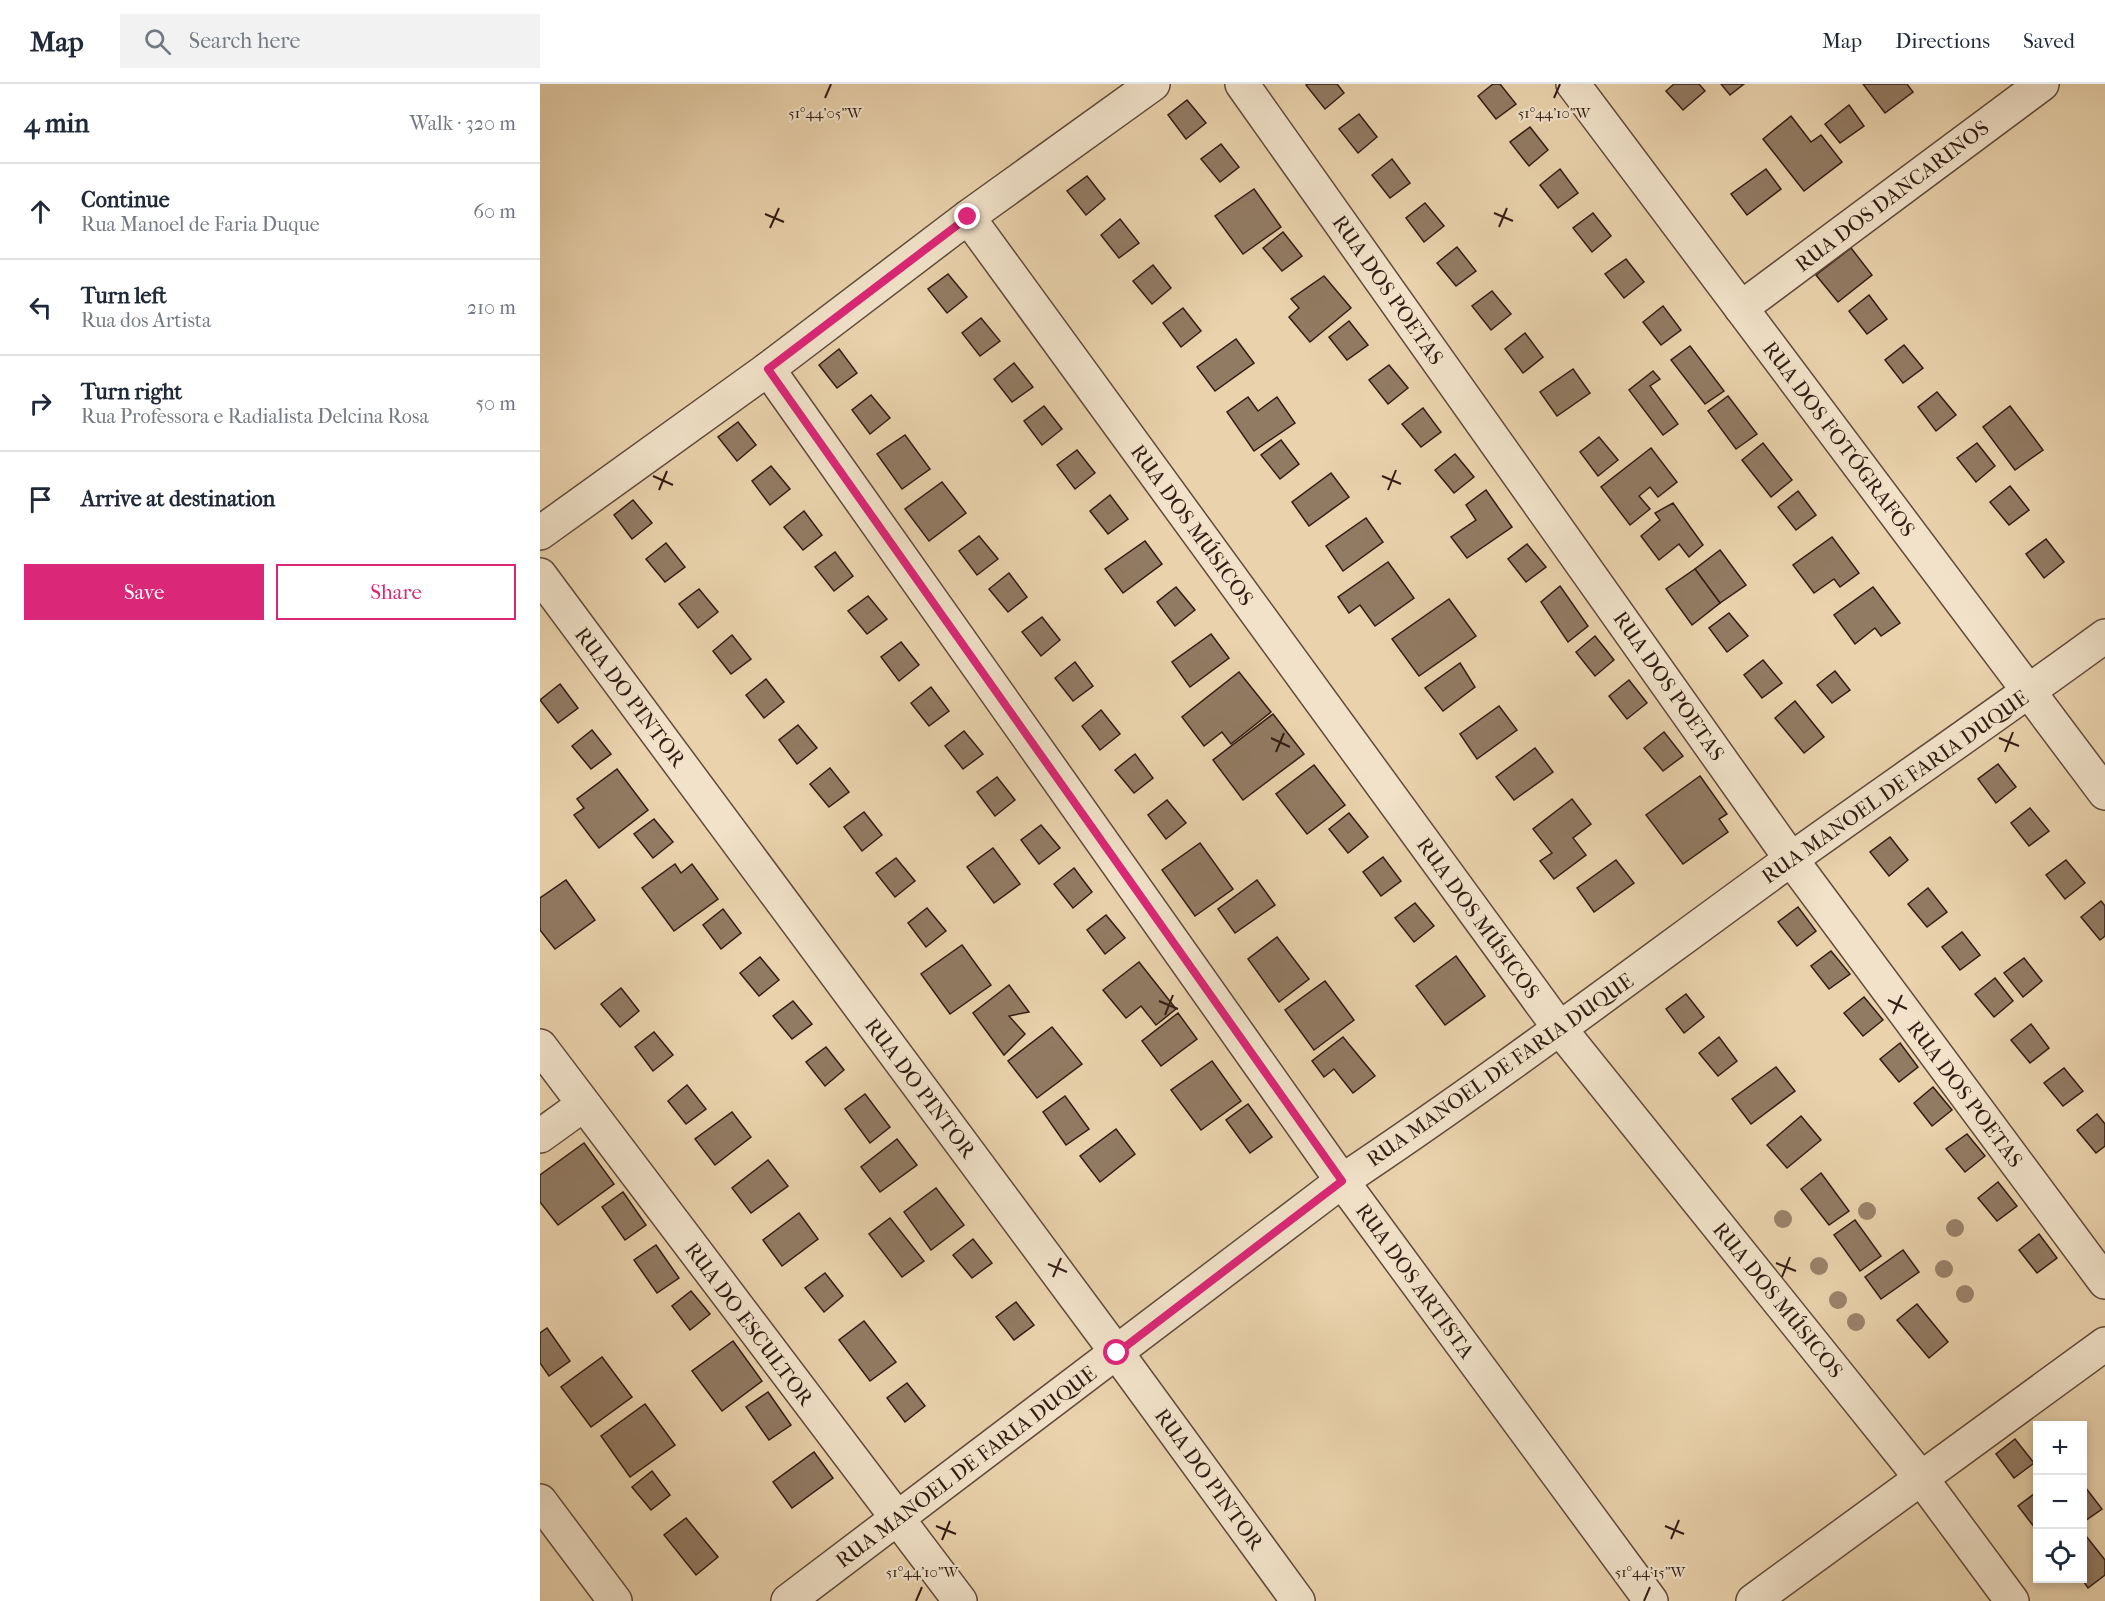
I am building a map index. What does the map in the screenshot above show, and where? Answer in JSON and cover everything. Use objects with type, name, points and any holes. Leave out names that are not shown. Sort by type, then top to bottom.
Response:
[{"type":"street","points":[[540,533],[768,369],[968,217],[1153,84]]},
{"type":"street","name":"RUA DOS POETAS","points":[[1242,84],[1791,860],[2105,1282]]},
{"type":"street","name":"RUA DOS DANCARINOS","points":[[1742,308],[2042,84]]},
{"type":"street","name":"RUA DOS FOTÓGRAFOS","points":[[1588,89],[1742,308],[2105,793]]},
{"type":"street","name":"RUA DOS MÚSICOS","points":[[968,217],[1560,1029],[1921,1478],[2012,1601]]},
{"type":"street","name":"RUA DOS ARTISTA","points":[[768,369],[1342,1181],[1652,1601]]},
{"type":"street","name":"RUA DO PINTOR","points":[[540,575],[1298,1601]]},
{"type":"street","name":"RUA MANOEL DE FARIA DUQUE","points":[[788,1601],[1342,1181],[1560,1029],[1791,860],[2105,636]]},
{"type":"street","name":"RUA DO ESCULTOR","points":[[540,1046],[960,1601]]},
{"type":"street","points":[[540,1136],[583,1105]]},
{"type":"street","points":[[1753,1601],[2105,1344]]},
{"type":"street","points":[[540,1501],[615,1601]]},
{"type":"building","points":[[1337,84],[1344,93],[1325,109],[1306,85]]},
{"type":"building","points":[[1493,84],[1500,84],[1516,104],[1496,119],[1478,96]]},
{"type":"building","points":[[1674,84],[1699,84],[1705,91],[1683,110],[1666,91]]},
{"type":"building","points":[[1721,84],[1744,84],[1730,95]]},
{"type":"building","points":[[1863,84],[1907,84],[1913,92],[1885,113]]},
{"type":"building","points":[[1187,100],[1206,123],[1186,139],[1168,115]]},
{"type":"building","points":[[1849,105],[1864,126],[1840,143],[1825,124]]},
{"type":"building","points":[[1359,114],[1377,137],[1358,153],[1339,129]]},
{"type":"building","points":[[1791,116],[1811,142],[1821,135],[1842,162],[1804,191],[1763,139]]},
{"type":"building","points":[[1530,127],[1548,150],[1529,166],[1510,142]]},
{"type":"building","points":[[1221,144],[1239,167],[1220,182],[1201,159]]},
{"type":"building","points":[[1392,159],[1410,183],[1390,198],[1372,175]]},
{"type":"building","points":[[1560,169],[1578,193],[1558,208],[1540,185]]},
{"type":"building","points":[[1766,169],[1781,189],[1747,215],[1731,194]]},
{"type":"building","points":[[1087,176],[1105,199],[1086,215],[1067,191]]},
{"type":"building","points":[[1254,189],[1281,227],[1243,254],[1215,216]]},
{"type":"building","points":[[1425,203],[1444,226],[1424,242],[1406,218]]},
{"type":"building","points":[[1593,213],[1611,236],[1592,252],[1573,228]]},
{"type":"building","points":[[1120,219],[1139,243],[1119,258],[1101,235]]},
{"type":"building","points":[[1283,232],[1302,256],[1282,271],[1263,248]]},
{"type":"building","points":[[1457,247],[1476,271],[1456,286],[1437,263]]},
{"type":"building","points":[[1851,248],[1872,275],[1838,302],[1816,275]]},
{"type":"building","points":[[1626,259],[1644,282],[1624,298],[1605,274]]},
{"type":"building","points":[[1153,265],[1171,288],[1152,304],[1133,281]]},
{"type":"building","points":[[948,274],[967,297],[947,313],[928,289]]},
{"type":"building","points":[[1324,276],[1351,308],[1310,342],[1289,317],[1299,308],[1291,299]]},
{"type":"building","points":[[1492,291],[1511,314],[1491,330],[1472,306]]},
{"type":"building","points":[[1869,295],[1887,319],[1867,334],[1849,311]]},
{"type":"building","points":[[1663,306],[1681,330],[1661,345],[1643,322]]},
{"type":"building","points":[[1183,308],[1201,331],[1181,347],[1163,323]]},
{"type":"building","points":[[981,318],[1000,341],[980,356],[962,333]]},
{"type":"building","points":[[1349,321],[1368,345],[1347,360],[1329,337]]},
{"type":"building","points":[[1525,333],[1543,357],[1523,373],[1505,349]]},
{"type":"building","points":[[1236,339],[1254,363],[1215,391],[1197,367]]},
{"type":"building","points":[[1904,345],[1923,368],[1903,383],[1885,360]]},
{"type":"building","points":[[1690,346],[1724,391],[1705,404],[1671,360]]},
{"type":"building","points":[[839,349],[857,373],[837,388],[819,365]]},
{"type":"building","points":[[1014,363],[1033,387],[1012,402],[994,379]]},
{"type":"building","points":[[1389,365],[1408,388],[1388,404],[1369,380]]},
{"type":"building","points":[[1573,369],[1590,393],[1557,416],[1540,392]]},
{"type":"building","points":[[1653,371],[1660,379],[1650,386],[1678,424],[1663,435],[1629,390]]},
{"type":"building","points":[[1937,392],[1956,415],[1936,431],[1918,407]]},
{"type":"building","points":[[871,395],[890,418],[870,434],[852,410]]},
{"type":"building","points":[[1728,396],[1757,434],[1736,449],[1708,411]]},
{"type":"building","points":[[1248,397],[1258,411],[1277,397],[1295,423],[1254,451],[1227,412]]},
{"type":"building","points":[[1044,406],[1062,429],[1042,445],[1024,421]]},
{"type":"building","points":[[2010,406],[2043,450],[2015,470],[1983,427]]},
{"type":"building","points":[[1423,408],[1441,432],[1421,447],[1402,424]]},
{"type":"building","points":[[738,422],[756,445],[737,461],[718,437]]},
{"type":"building","points":[[905,435],[930,469],[902,489],[877,454]]},
{"type":"building","points":[[1599,437],[1618,460],[1598,476],[1580,452]]},
{"type":"building","points":[[1281,440],[1299,464],[1280,479],[1261,455]]},
{"type":"building","points":[[1763,443],[1792,480],[1771,497],[1742,460]]},
{"type":"building","points":[[1977,443],[1995,466],[1976,482],[1957,458]]},
{"type":"building","points":[[1651,448],[1677,482],[1658,497],[1650,487],[1639,496],[1650,509],[1630,525],[1601,487]]},
{"type":"building","points":[[1077,450],[1095,473],[1075,489],[1057,465]]},
{"type":"building","points":[[1455,454],[1474,477],[1454,493],[1435,470]]},
{"type":"building","points":[[771,466],[790,489],[770,505],[752,481]]},
{"type":"building","points":[[1331,473],[1349,497],[1309,526],[1292,502]]},
{"type":"building","points":[[942,482],[966,513],[929,541],[905,509]]},
{"type":"building","points":[[2010,486],[2029,510],[2009,525],[1990,502]]},
{"type":"building","points":[[1486,490],[1512,527],[1467,558],[1451,537],[1476,520],[1466,505]]},
{"type":"building","points":[[1798,491],[1816,515],[1796,530],[1778,507]]},
{"type":"building","points":[[1110,495],[1128,519],[1108,534],[1090,511]]},
{"type":"building","points":[[633,500],[652,523],[632,539],[614,515]]},
{"type":"building","points":[[1673,503],[1703,545],[1689,557],[1679,544],[1659,560],[1641,536],[1660,520],[1655,513]]},
{"type":"building","points":[[804,511],[822,535],[803,550],[784,527]]},
{"type":"building","points":[[1366,518],[1383,542],[1343,571],[1326,546]]},
{"type":"building","points":[[979,536],[998,559],[977,575],[959,551]]},
{"type":"building","points":[[1832,537],[1859,573],[1840,587],[1834,579],[1814,593],[1793,565]]},
{"type":"building","points":[[2046,539],[2064,562],[2044,578],[2026,554]]},
{"type":"building","points":[[1145,541],[1162,564],[1123,593],[1105,569]]},
{"type":"building","points":[[666,543],[685,567],[665,582],[646,559]]},
{"type":"building","points":[[1527,544],[1546,567],[1526,582],[1508,559]]},
{"type":"building","points":[[1720,550],[1746,585],[1720,603],[1695,569]]},
{"type":"building","points":[[835,552],[853,576],[834,591],[815,567]]},
{"type":"building","points":[[1388,562],[1414,598],[1375,626],[1360,605],[1349,613],[1338,597]]},
{"type":"building","points":[[1695,569],[1720,603],[1692,625],[1666,589]]},
{"type":"building","points":[[1009,573],[1027,597],[1008,612],[989,589]]},
{"type":"building","points":[[1560,586],[1588,626],[1568,642],[1541,602]]},
{"type":"building","points":[[1176,587],[1195,610],[1175,626],[1157,602]]},
{"type":"building","points":[[1873,587],[1900,623],[1881,636],[1875,628],[1855,644],[1834,615]]},
{"type":"building","points":[[699,589],[718,612],[698,628],[679,604]]},
{"type":"building","points":[[868,596],[887,619],[867,634],[848,611]]},
{"type":"building","points":[[1449,599],[1476,636],[1419,676],[1392,639]]},
{"type":"building","points":[[1729,613],[1748,636],[1727,652],[1709,628]]},
{"type":"building","points":[[1042,617],[1060,640],[1041,656],[1022,632]]},
{"type":"building","points":[[1211,634],[1229,658],[1190,687],[1172,662]]},
{"type":"building","points":[[732,635],[751,659],[731,674],[713,651]]},
{"type":"building","points":[[1595,636],[1614,660],[1595,676],[1576,652]]},
{"type":"building","points":[[901,642],[919,665],[899,681],[881,657]]},
{"type":"building","points":[[1763,660],[1782,683],[1762,698],[1744,675]]},
{"type":"building","points":[[1075,662],[1093,686],[1073,701],[1055,678]]},
{"type":"building","points":[[1460,663],[1475,687],[1443,711],[1425,688]]},
{"type":"building","points":[[1835,671],[1850,690],[1832,703],[1817,685]]},
{"type":"building","points":[[1239,672],[1271,712],[1231,744],[1222,732],[1204,746],[1182,717]]},
{"type":"building","points":[[766,679],[784,702],[764,718],[746,695]]},
{"type":"building","points":[[1629,680],[1647,703],[1627,719],[1609,696]]},
{"type":"building","points":[[560,684],[578,708],[558,723],[540,700]]},
{"type":"building","points":[[931,687],[949,711],[929,726],[911,703]]},
{"type":"building","points":[[1795,701],[1824,737],[1804,753],[1775,718]]},
{"type":"building","points":[[1499,706],[1517,730],[1477,759],[1460,734]]},
{"type":"building","points":[[1101,710],[1120,734],[1100,750],[1082,726]]},
{"type":"building","points":[[1273,714],[1304,754],[1243,800],[1213,760]]},
{"type":"building","points":[[798,725],[817,748],[797,764],[779,740]]},
{"type":"building","points":[[592,730],[611,754],[591,769],[572,746]]},
{"type":"building","points":[[964,731],[983,754],[963,769],[945,746]]},
{"type":"building","points":[[1664,732],[1683,756],[1663,771],[1644,748]]},
{"type":"building","points":[[1535,748],[1553,772],[1514,800],[1496,777]]},
{"type":"building","points":[[1135,754],[1153,778],[1134,793],[1115,770]]},
{"type":"building","points":[[1998,764],[2016,787],[1996,803],[1978,779]]},
{"type":"building","points":[[1314,765],[1345,805],[1307,834],[1276,794]]},
{"type":"building","points":[[830,768],[849,792],[829,807],[810,784]]},
{"type":"building","points":[[617,769],[648,810],[599,848],[574,815],[584,808],[577,799]]},
{"type":"building","points":[[1700,776],[1727,814],[1719,819],[1728,832],[1683,864],[1646,815]]},
{"type":"building","points":[[997,777],[1015,800],[995,816],[977,792]]},
{"type":"building","points":[[1572,799],[1591,824],[1573,838],[1586,855],[1554,879],[1540,861],[1552,853],[1533,829]]},
{"type":"building","points":[[1167,800],[1186,823],[1166,839],[1148,815]]},
{"type":"building","points":[[2030,808],[2049,831],[2029,846],[2011,823]]},
{"type":"building","points":[[864,812],[882,835],[862,851],[844,827]]},
{"type":"building","points":[[1349,813],[1368,837],[1348,853],[1329,829]]},
{"type":"building","points":[[654,819],[673,842],[653,858],[634,834]]},
{"type":"building","points":[[1041,825],[1060,848],[1039,864],[1021,840]]},
{"type":"building","points":[[1890,837],[1908,860],[1889,876],[1870,852]]},
{"type":"building","points":[[1200,843],[1233,889],[1195,916],[1162,870]]},
{"type":"building","points":[[993,848],[1020,884],[994,903],[967,867]]},
{"type":"building","points":[[1383,857],[1401,881],[1381,896],[1363,872]]},
{"type":"building","points":[[896,858],[915,881],[895,897],[876,873]]},
{"type":"building","points":[[1616,860],[1634,883],[1594,912],[1577,888]]},
{"type":"building","points":[[2066,860],[2085,883],[2065,899],[2046,875]]},
{"type":"building","points":[[675,864],[681,873],[692,864],[718,899],[674,931],[642,888]]},
{"type":"building","points":[[1074,868],[1092,892],[1073,908],[1054,884]]},
{"type":"building","points":[[566,880],[595,920],[555,949],[540,930],[540,898]]},
{"type":"building","points":[[1257,880],[1275,905],[1235,933],[1218,909]]},
{"type":"building","points":[[1928,888],[1947,912],[1927,927],[1908,904]]},
{"type":"building","points":[[2101,901],[2105,906],[2105,936],[2100,940],[2081,917]]},
{"type":"building","points":[[1415,903],[1434,926],[1414,942],[1395,918]]},
{"type":"building","points":[[1798,907],[1816,931],[1797,946],[1778,922]]},
{"type":"building","points":[[927,908],[946,931],[926,947],[908,923]]},
{"type":"building","points":[[723,909],[741,933],[721,949],[703,925]]},
{"type":"building","points":[[1106,915],[1125,938],[1105,954],[1087,930]]},
{"type":"building","points":[[1962,932],[1980,955],[1960,970],[1942,947]]},
{"type":"building","points":[[1277,937],[1309,979],[1279,1002],[1248,959]]},
{"type":"building","points":[[962,945],[991,985],[950,1014],[921,974]]},
{"type":"building","points":[[1831,951],[1850,974],[1829,989],[1811,966]]},
{"type":"building","points":[[1456,956],[1485,996],[1445,1025],[1416,986]]},
{"type":"building","points":[[760,957],[779,980],[759,996],[740,973]]},
{"type":"building","points":[[2024,958],[2042,981],[2023,997],[2004,973]]},
{"type":"building","points":[[1139,962],[1176,1009],[1156,1025],[1141,1006],[1126,1018],[1103,990]]},
{"type":"building","points":[[1995,978],[2013,1001],[1994,1017],[1975,994]]},
{"type":"building","points":[[1325,981],[1354,1020],[1314,1050],[1285,1010]]},
{"type":"building","points":[[1009,985],[1029,1012],[1009,1016],[1025,1034],[1004,1055],[973,1013]]},
{"type":"building","points":[[621,988],[639,1011],[620,1027],[601,1004]]},
{"type":"building","points":[[1686,994],[1704,1017],[1684,1033],[1666,1009]]},
{"type":"building","points":[[1864,997],[1883,1020],[1863,1036],[1844,1013]]},
{"type":"building","points":[[793,1001],[812,1024],[792,1039],[773,1016]]},
{"type":"building","points":[[1178,1013],[1197,1039],[1161,1066],[1142,1041]]},
{"type":"building","points":[[2031,1024],[2049,1048],[2030,1063],[2011,1040]]},
{"type":"building","points":[[1052,1027],[1082,1064],[1037,1098],[1008,1061]]},
{"type":"building","points":[[654,1032],[673,1055],[653,1071],[635,1047]]},
{"type":"building","points":[[1343,1037],[1375,1076],[1353,1093],[1334,1069],[1324,1077],[1312,1061]]},
{"type":"building","points":[[1719,1037],[1737,1061],[1718,1076],[1699,1053]]},
{"type":"building","points":[[1900,1043],[1918,1067],[1899,1082],[1880,1059]]},
{"type":"building","points":[[826,1047],[844,1070],[825,1086],[806,1062]]},
{"type":"building","points":[[1212,1061],[1241,1101],[1201,1130],[1171,1090]]},
{"type":"building","points":[[1776,1067],[1795,1091],[1751,1124],[1732,1099]]},
{"type":"building","points":[[2064,1068],[2083,1091],[2063,1106],[2044,1083]]},
{"type":"building","points":[[687,1085],[706,1109],[686,1124],[668,1101]]},
{"type":"building","points":[[1933,1087],[1952,1110],[1932,1126],[1914,1103]]},
{"type":"building","points":[[865,1094],[890,1127],[870,1143],[845,1109]]},
{"type":"building","points":[[1065,1096],[1089,1129],[1066,1145],[1043,1112]]},
{"type":"building","points":[[1248,1104],[1272,1137],[1250,1153],[1226,1120]]},
{"type":"building","points":[[732,1112],[751,1137],[715,1165],[695,1139]]},
{"type":"building","points":[[2097,1114],[2105,1124],[2105,1146],[2096,1153],[2077,1130]]},
{"type":"building","points":[[1801,1116],[1821,1140],[1787,1168],[1767,1145]]},
{"type":"building","points":[[1116,1129],[1135,1154],[1100,1182],[1080,1156]]},
{"type":"building","points":[[1967,1134],[1985,1156],[1965,1172],[1946,1149]]},
{"type":"building","points":[[897,1139],[917,1165],[880,1192],[861,1167]]},
{"type":"building","points":[[584,1143],[614,1184],[558,1225],[540,1202],[540,1175]]},
{"type":"building","points":[[768,1160],[788,1186],[751,1213],[732,1188]]},
{"type":"building","points":[[1821,1173],[1849,1211],[1829,1225],[1801,1189]]},
{"type":"building","points":[[1998,1182],[2017,1206],[1997,1221],[1978,1198]]},
{"type":"building","points":[[936,1188],[964,1225],[931,1250],[904,1212]]},
{"type":"building","points":[[623,1192],[646,1225],[625,1240],[602,1207]]},
{"type":"building","points":[[799,1213],[818,1239],[782,1266],[763,1240]]},
{"type":"building","points":[[890,1218],[924,1261],[902,1277],[869,1234]]},
{"type":"building","points":[[1855,1220],[1881,1256],[1860,1271],[1834,1235]]},
{"type":"building","points":[[2039,1234],[2057,1258],[2037,1273],[2019,1250]]},
{"type":"building","points":[[973,1239],[992,1263],[972,1278],[953,1255]]},
{"type":"building","points":[[656,1245],[679,1278],[657,1293],[634,1260]]},
{"type":"building","points":[[1903,1250],[1919,1272],[1881,1299],[1865,1277]]},
{"type":"building","points":[[825,1273],[843,1296],[824,1312],[805,1288]]},
{"type":"building","points":[[691,1291],[710,1314],[690,1330],[672,1306]]},
{"type":"building","points":[[1016,1302],[1034,1325],[1014,1340],[996,1317]]},
{"type":"building","points":[[1917,1304],[1948,1342],[1929,1358],[1897,1320]]},
{"type":"building","points":[[864,1321],[896,1362],[870,1381],[839,1340]]},
{"type":"building","points":[[547,1328],[570,1361],[549,1376],[540,1363],[540,1333]]},
{"type":"building","points":[[733,1341],[762,1381],[722,1411],[692,1371]]},
{"type":"building","points":[[602,1357],[632,1397],[591,1427],[561,1387]]},
{"type":"building","points":[[907,1383],[925,1406],[905,1422],[887,1398]]},
{"type":"building","points":[[768,1392],[791,1425],[769,1440],[746,1407]]},
{"type":"building","points":[[645,1404],[675,1445],[630,1477],[601,1436]]},
{"type":"building","points":[[2015,1439],[2033,1464],[2014,1478],[1996,1454]]},
{"type":"building","points":[[814,1452],[833,1478],[792,1508],[773,1482]]},
{"type":"building","points":[[652,1471],[670,1495],[651,1510],[632,1487]]},
{"type":"building","points":[[2087,1490],[2102,1509],[2087,1520]]},
{"type":"building","points":[[2033,1495],[2033,1526],[2018,1506]]},
{"type":"building","points":[[686,1518],[718,1557],[696,1575],[664,1535]]},
{"type":"building","points":[[2087,1537],[2105,1560],[2105,1575],[2088,1588],[2084,1583],[2087,1583]]},
{"type":"route","points":[[968,217],[768,369],[1342,1181],[1117,1353]]}]
